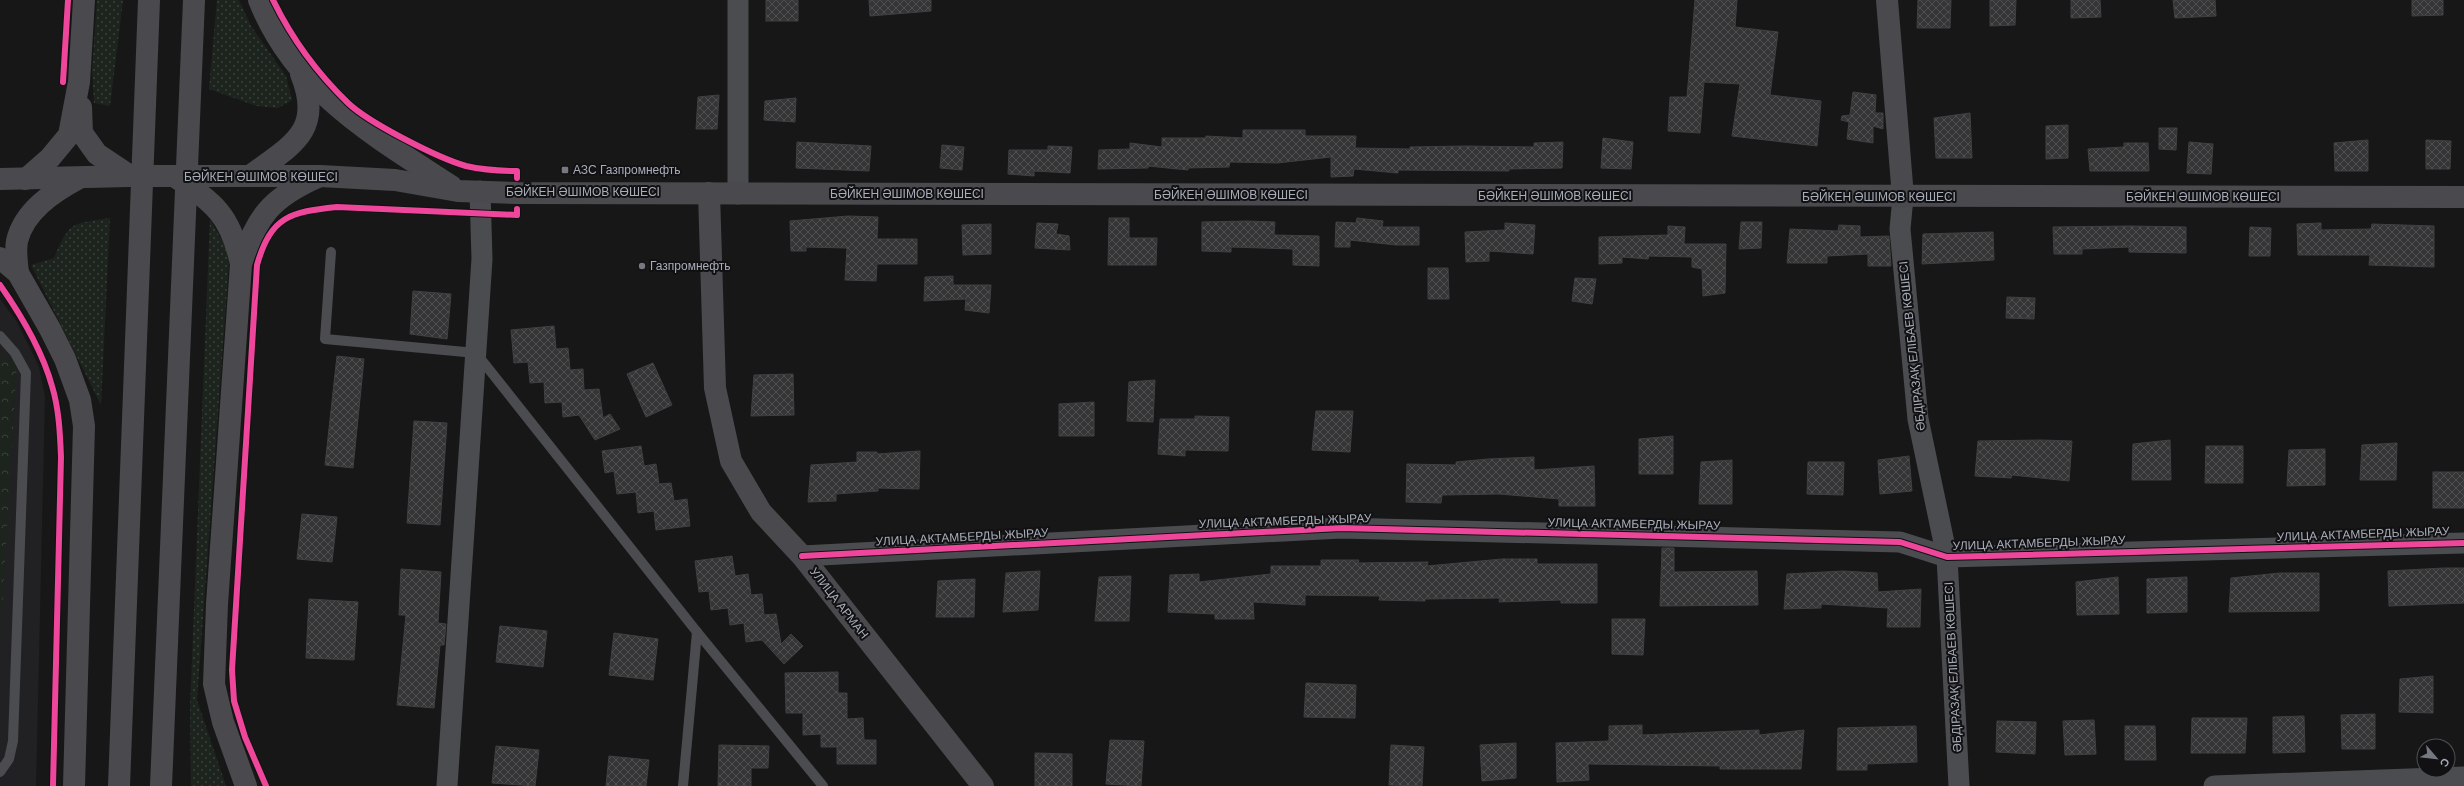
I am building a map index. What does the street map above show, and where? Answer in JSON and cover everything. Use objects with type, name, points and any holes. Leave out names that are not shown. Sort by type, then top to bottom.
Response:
[{"type":"main road","points":[[84,0],[79,82],[82,133],[97,154],[130,176]]},
{"type":"main road","points":[[119,786],[149,0]]},
{"type":"main road","points":[[162,786],[194,0]]},
{"type":"main road","points":[[250,176],[290,147],[300,135],[307,121],[310,108],[308,93],[298,67],[265,15],[259,0]]},
{"type":"main road","name":"ӘБДІРАЗАҚ ЕЛІБАЕВ КӨШЕСІ","points":[[1887,0],[1903,197]]},
{"type":"main road","points":[[298,67],[350,120],[458,191]]},
{"type":"main road","points":[[26,179],[50,158],[69,136],[79,82]]},
{"type":"main road","name":"БӘЙКЕН ӘШІМОВ КӨШЕСІ","points":[[0,179],[130,176],[320,176],[395,180],[458,191],[480,192],[738,194],[2464,197]]},
{"type":"main road","points":[[174,176],[202,195],[225,218],[235,236],[241,264],[217,604],[214,684],[223,722],[246,786]]},
{"type":"main road","points":[[241,264],[261,217],[300,185],[320,176]]},
{"type":"main road","points":[[18,273],[17,243],[21,228],[36,208],[56,191],[79,178]]},
{"type":"main road","name":"УЛИЦА АРМАН","points":[[709,193],[714,388],[731,461],[761,512],[802,556],[983,786]]},
{"type":"main road","points":[[0,258],[18,273],[65,359],[80,400],[84,426],[74,786]]},
{"type":"street","points":[[738,0],[738,194]]},
{"type":"street","points":[[447,786],[482,258],[480,192]]},
{"type":"street","name":"ӘБДІРАЗАҚ ЕЛІБАЕВ КӨШЕСІ","points":[[1903,197],[1900,229],[1918,419],[1947,557],[1959,786]]},
{"type":"street","name":"УЛИЦА АКТАМБЕРДЫ ЖЫРАУ","points":[[802,556],[1341,528],[1900,542],[1947,557],[2464,543]]},
{"type":"street","points":[[2214,786],[2464,777]]},
{"type":"lane","points":[[331,252],[325,339],[476,353],[697,632],[823,786]]},
{"type":"lane","points":[[0,336],[15,352],[26,373],[13,741],[9,759],[0,772]]},
{"type":"lane","points":[[683,786],[697,632]]},
{"type":"shaded area","points":[[0,299],[17,322],[39,367],[45,397],[36,786],[0,786]]},
{"type":"green space","points":[[97,0],[123,0],[110,106],[94,103],[92,70]]},
{"type":"green space","points":[[217,0],[239,0],[251,26],[286,76],[292,100],[278,108],[257,106],[209,89]]},
{"type":"green space","points":[[110,218],[101,405],[31,265],[54,258],[64,237],[73,226]]},
{"type":"green space","points":[[210,219],[225,246],[229,263],[197,700],[226,786],[191,786],[190,707]]},
{"type":"green space","points":[[1,353],[17,362],[0,643],[0,355]]},
{"type":"building","points":[[766,0],[798,0],[798,21],[766,21]]},
{"type":"building","points":[[869,0],[931,0],[931,11],[870,16]]},
{"type":"building","points":[[1695,0],[1737,0],[1735,27],[1778,32],[1770,95],[1821,101],[1817,146],[1732,136],[1740,84],[1704,82],[1700,133],[1668,131],[1670,97],[1687,97]]},
{"type":"building","points":[[1918,0],[1951,0],[1950,28],[1917,28]]},
{"type":"building","points":[[1990,0],[2016,0],[2015,25],[1990,26]]},
{"type":"building","points":[[2071,0],[2100,0],[2101,17],[2071,18]]},
{"type":"building","points":[[2173,0],[2215,0],[2216,16],[2175,18]]},
{"type":"building","points":[[2412,0],[2443,0],[2443,15],[2412,16]]},
{"type":"building","points":[[1853,92],[1876,95],[1875,113],[1883,113],[1883,129],[1873,126],[1873,143],[1847,139],[1849,122],[1841,120],[1842,116],[1850,115]]},
{"type":"building","points":[[719,95],[717,129],[696,129],[698,97]]},
{"type":"building","points":[[796,98],[795,122],[764,120],[765,101]]},
{"type":"building","points":[[1970,113],[1972,158],[1936,158],[1934,118]]},
{"type":"building","points":[[2068,125],[2068,158],[2046,159],[2046,126]]},
{"type":"building","points":[[2159,128],[2177,128],[2176,150],[2159,149]]},
{"type":"building","points":[[1243,130],[1305,130],[1305,136],[1356,136],[1355,148],[1410,149],[1410,147],[1465,146],[1534,147],[1534,143],[1563,142],[1562,168],[1509,169],[1509,171],[1398,170],[1398,173],[1354,169],[1353,176],[1331,177],[1331,157],[1277,163],[1230,162],[1229,167],[1188,168],[1188,170],[1148,166],[1148,168],[1098,169],[1099,150],[1130,149],[1130,143],[1162,147],[1162,138],[1206,138],[1206,136],[1243,138]]},
{"type":"building","points":[[1603,138],[1633,142],[1631,169],[1601,168]]},
{"type":"building","points":[[2368,140],[2368,171],[2335,171],[2334,143]]},
{"type":"building","points":[[2426,140],[2451,141],[2450,169],[2426,169]]},
{"type":"building","points":[[797,142],[871,146],[869,171],[796,168]]},
{"type":"building","points":[[2189,142],[2213,144],[2211,174],[2187,173]]},
{"type":"building","points":[[2124,143],[2148,143],[2149,171],[2090,171],[2088,149],[2124,147]]},
{"type":"building","points":[[942,145],[964,147],[962,170],[940,168]]},
{"type":"building","points":[[1048,146],[1072,147],[1070,173],[1034,171],[1034,176],[1008,174],[1009,150],[1048,150]]},
{"type":"building","points":[[848,216],[878,217],[877,239],[917,239],[917,264],[877,264],[876,281],[845,280],[847,248],[806,247],[806,251],[791,251],[790,221]]},
{"type":"building","points":[[1109,218],[1129,218],[1129,238],[1157,238],[1156,265],[1108,265]]},
{"type":"building","points":[[1357,218],[1383,221],[1382,227],[1419,227],[1419,245],[1396,245],[1350,240],[1350,247],[1335,247],[1336,222],[1356,223]]},
{"type":"building","points":[[1202,222],[1275,222],[1274,235],[1319,236],[1319,266],[1293,265],[1293,249],[1231,247],[1231,252],[1202,251]]},
{"type":"building","points":[[1741,222],[1762,222],[1761,248],[1739,249]]},
{"type":"building","points":[[1037,223],[1058,224],[1056,234],[1069,236],[1070,250],[1035,248]]},
{"type":"building","points":[[1505,223],[1535,225],[1533,254],[1489,251],[1489,261],[1466,262],[1465,232],[1505,230]]},
{"type":"building","points":[[2321,223],[2321,230],[2371,229],[2372,224],[2434,226],[2434,267],[2369,265],[2370,255],[2298,255],[2297,224]]},
{"type":"building","points":[[991,224],[991,254],[963,255],[962,225]]},
{"type":"building","points":[[1839,225],[1860,226],[1860,237],[1889,236],[1891,266],[1868,266],[1868,254],[1827,256],[1827,263],[1787,263],[1790,229],[1838,231]]},
{"type":"building","points":[[1668,226],[1685,227],[1684,244],[1726,244],[1725,293],[1703,296],[1702,269],[1692,267],[1692,257],[1649,256],[1648,259],[1622,257],[1622,263],[1599,264],[1599,237],[1668,235]]},
{"type":"building","points":[[2053,227],[2186,227],[2186,253],[2129,252],[2129,247],[2082,249],[2082,254],[2054,254]]},
{"type":"building","points":[[2250,227],[2271,228],[2270,256],[2249,256]]},
{"type":"building","points":[[1993,232],[1994,260],[1922,264],[1923,234]]},
{"type":"building","points":[[1428,268],[1448,268],[1449,299],[1428,299]]},
{"type":"building","points":[[953,276],[953,285],[991,285],[989,313],[965,310],[966,299],[924,301],[925,277]]},
{"type":"building","points":[[1575,278],[1596,279],[1592,304],[1572,301]]},
{"type":"building","points":[[413,291],[451,294],[447,339],[410,334]]},
{"type":"building","points":[[2007,297],[2035,298],[2034,319],[2006,318]]},
{"type":"building","points":[[554,326],[556,349],[568,348],[570,370],[583,369],[584,390],[599,389],[603,418],[610,414],[620,429],[595,440],[579,415],[563,417],[562,402],[545,403],[544,382],[530,383],[528,362],[514,363],[511,330]]},
{"type":"building","points":[[337,356],[364,359],[353,468],[325,465]]},
{"type":"building","points":[[653,363],[672,405],[646,417],[627,374]]},
{"type":"building","points":[[793,374],[794,415],[751,416],[754,375]]},
{"type":"building","points":[[1155,380],[1153,422],[1127,421],[1129,382]]},
{"type":"building","points":[[1094,402],[1094,436],[1059,436],[1059,404]]},
{"type":"building","points":[[1316,411],[1353,411],[1350,452],[1312,450]]},
{"type":"building","points":[[1195,416],[1229,417],[1228,451],[1185,450],[1185,456],[1158,454],[1160,419],[1195,419]]},
{"type":"building","points":[[414,421],[447,423],[440,525],[407,523]]},
{"type":"building","points":[[1673,436],[1673,474],[1639,474],[1639,439]]},
{"type":"building","points":[[2170,440],[2171,480],[2132,480],[2133,444]]},
{"type":"building","points":[[1978,441],[2072,441],[2069,481],[2012,475],[2011,478],[1975,476]]},
{"type":"building","points":[[2397,443],[2396,480],[2360,480],[2362,445]]},
{"type":"building","points":[[641,446],[644,466],[656,464],[659,484],[671,483],[674,501],[687,499],[690,526],[656,530],[654,511],[638,513],[636,492],[617,494],[614,471],[605,473],[602,451]]},
{"type":"building","points":[[2206,446],[2243,446],[2243,483],[2205,483]]},
{"type":"building","points":[[2325,449],[2325,485],[2287,486],[2289,450]]},
{"type":"building","points":[[920,451],[919,489],[878,488],[878,491],[836,494],[836,501],[808,502],[811,465],[857,462],[857,452],[877,452],[877,454]]},
{"type":"building","points":[[1909,456],[1912,491],[1880,494],[1878,460]]},
{"type":"building","points":[[1534,457],[1534,470],[1594,466],[1595,506],[1559,506],[1559,499],[1499,494],[1442,495],[1441,503],[1406,502],[1407,464],[1456,465],[1456,462]]},
{"type":"building","points":[[1732,460],[1732,504],[1699,504],[1701,462]]},
{"type":"building","points":[[1808,462],[1844,462],[1843,495],[1807,494]]},
{"type":"building","points":[[2433,472],[2464,472],[2464,508],[2433,508]]},
{"type":"building","points":[[302,514],[337,517],[332,562],[297,559]]},
{"type":"building","points":[[1662,548],[1674,548],[1674,572],[1757,571],[1758,605],[1660,606]]},
{"type":"building","points":[[732,556],[735,576],[748,574],[751,595],[762,594],[764,615],[776,614],[781,644],[791,634],[803,646],[784,664],[762,640],[746,642],[744,623],[730,625],[728,608],[711,610],[709,591],[699,592],[695,561]]},
{"type":"building","points":[[1502,559],[1537,559],[1537,564],[1597,564],[1597,603],[1561,603],[1561,600],[1499,602],[1500,598],[1425,599],[1425,601],[1379,600],[1380,596],[1305,595],[1305,605],[1253,602],[1254,619],[1215,619],[1215,614],[1168,612],[1170,575],[1199,574],[1199,582],[1271,574],[1271,566],[1321,566],[1321,560],[1359,560],[1358,563],[1428,562],[1427,566]]},
{"type":"building","points":[[2464,568],[2464,603],[2389,606],[2388,571]]},
{"type":"building","points":[[401,569],[441,572],[438,623],[446,624],[444,645],[440,645],[434,708],[397,705],[406,615],[399,615]]},
{"type":"building","points":[[1040,571],[1038,610],[1003,612],[1006,573]]},
{"type":"building","points":[[1843,571],[1877,573],[1878,592],[1921,589],[1920,627],[1887,627],[1888,608],[1821,604],[1821,608],[1784,609],[1787,574]]},
{"type":"building","points":[[2280,573],[2319,573],[2319,611],[2229,612],[2231,578]]},
{"type":"building","points":[[1131,576],[1129,621],[1095,621],[1099,577]]},
{"type":"building","points":[[2118,577],[2119,614],[2077,615],[2076,582]]},
{"type":"building","points":[[2187,577],[2187,612],[2147,613],[2147,579]]},
{"type":"building","points":[[975,579],[974,617],[936,617],[938,581]]},
{"type":"building","points":[[309,599],[358,602],[354,660],[306,658]]},
{"type":"building","points":[[1612,619],[1645,619],[1643,655],[1612,654]]},
{"type":"building","points":[[500,626],[547,631],[543,667],[496,662]]},
{"type":"building","points":[[614,633],[658,639],[653,680],[609,675]]},
{"type":"building","points":[[838,672],[838,693],[847,693],[847,719],[863,718],[864,740],[876,740],[876,764],[837,764],[837,747],[821,747],[821,734],[803,735],[803,713],[786,713],[785,673]]},
{"type":"building","points":[[2433,676],[2433,713],[2399,712],[2400,679]]},
{"type":"building","points":[[1306,683],[1356,685],[1355,718],[1304,717]]},
{"type":"building","points":[[2375,714],[2375,749],[2342,749],[2341,715]]},
{"type":"building","points":[[2304,716],[2305,752],[2273,753],[2273,717]]},
{"type":"building","points":[[2192,718],[2247,718],[2245,753],[2191,753]]},
{"type":"building","points":[[2094,720],[2096,754],[2065,755],[2063,721]]},
{"type":"building","points":[[1997,721],[2036,722],[2035,754],[1996,752]]},
{"type":"building","points":[[1642,725],[1642,735],[1759,730],[1759,735],[1804,730],[1801,769],[1720,769],[1720,766],[1588,764],[1589,780],[1557,782],[1556,743],[1609,741],[1609,726]]},
{"type":"building","points":[[1916,726],[1917,762],[1867,764],[1867,770],[1837,770],[1838,728]]},
{"type":"building","points":[[2125,726],[2155,726],[2156,760],[2125,760]]},
{"type":"building","points":[[1110,740],[1144,741],[1141,786],[1106,784]]},
{"type":"building","points":[[1516,743],[1516,778],[1482,781],[1480,745]]},
{"type":"building","points":[[719,745],[769,746],[768,768],[751,768],[751,786],[718,786]]},
{"type":"building","points":[[1391,745],[1424,747],[1422,786],[1389,785]]},
{"type":"building","points":[[496,746],[539,750],[535,786],[492,783]]},
{"type":"building","points":[[1035,753],[1072,754],[1072,786],[1035,786]]},
{"type":"building","points":[[609,756],[649,760],[646,786],[606,786]]},
{"type":"cycle path","points":[[63,82],[68,0]]},
{"type":"cycle path","points":[[273,0],[288,28],[306,54],[326,80],[348,103],[358,111],[387,130],[439,156],[466,166],[492,170],[517,171],[517,178]]},
{"type":"cycle path","points":[[266,786],[245,737],[234,701],[232,670],[257,265],[263,249],[276,226],[295,215],[307,211],[337,207],[517,215],[517,209]]},
{"type":"cycle path","points":[[0,285],[16,308],[43,359],[54,395],[59,421],[61,457],[53,786]]},
{"type":"cycle path","points":[[802,556],[1341,528],[1900,542],[1947,557],[2464,543]]},
{"type":"place","name":"АЗС Газпромнефть","points":[[565,170]]},
{"type":"place","name":"Газпромнефть","points":[[642,266]]}]
